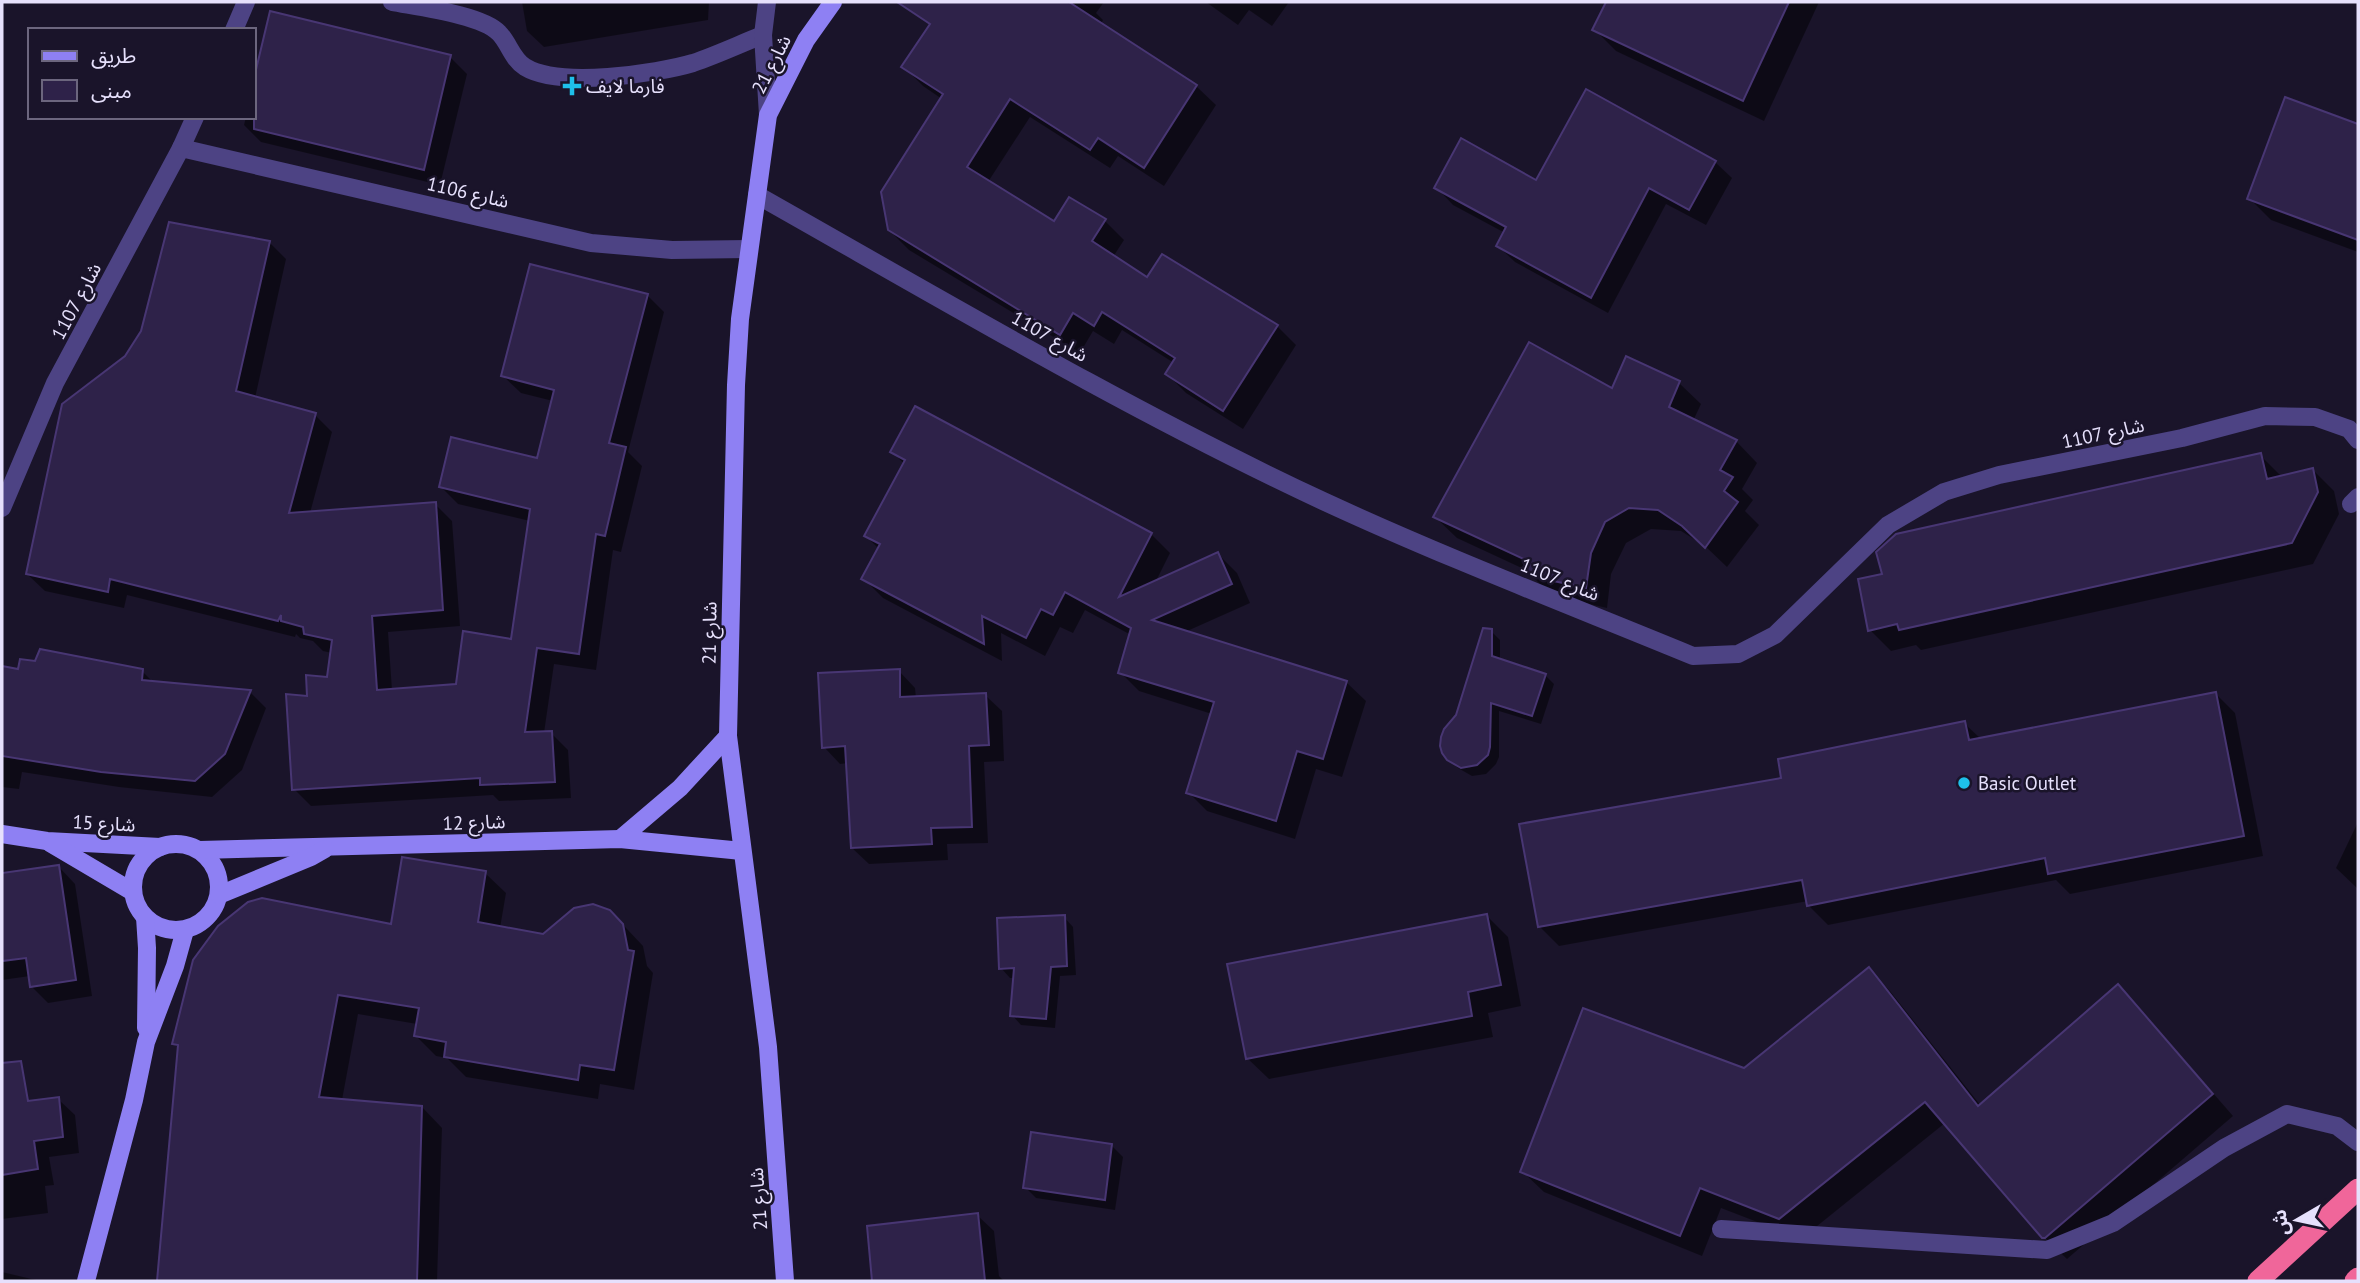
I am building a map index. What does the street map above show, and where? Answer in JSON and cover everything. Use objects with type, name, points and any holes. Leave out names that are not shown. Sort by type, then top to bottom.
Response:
[{"type":"highway","points":[[2258,1281],[2358,1189]]},
{"type":"street","points":[[235,28],[246,2]]},
{"type":"street","points":[[392,2],[481,21],[499,32],[524,67],[553,77],[621,76],[692,63],[763,35]]},
{"type":"street","points":[[767,2],[763,35],[768,115]]},
{"type":"street","name":"شارع 21","points":[[785,1281],[768,1047],[728,736],[736,385],[740,319],[768,115],[806,40],[833,2]]},
{"type":"street","name":"شارع 1107","points":[[2,508],[55,383],[194,119]]},
{"type":"street","name":"شارع 1106","points":[[181,148],[591,243],[672,250],[749,249]]},
{"type":"street","name":"شارع 1107","points":[[757,195],[1118,398],[1310,495],[1693,656],[1738,654],[1775,635],[1888,525],[1944,492],[1999,475],[2182,438],[2265,416],[2315,417],[2349,429],[2358,440]]},
{"type":"street","points":[[620,839],[680,788],[728,736]]},
{"type":"street","name":"شارع 15","points":[[2,834],[47,841],[160,847]]},
{"type":"street","name":"شارع 12","points":[[200,850],[620,839],[742,851]]},
{"type":"street","name":"شارع 15","points":[[47,841],[133,892]]},
{"type":"street","points":[[187,845],[200,850],[210,859],[220,882],[215,908],[208,918],[185,930],[171,931],[156,926],[145,918],[137,906],[133,892],[134,878],[139,866],[148,855],[160,847],[187,845]]},
{"type":"street","name":"شارع 12","points":[[219,895],[311,858],[329,847]]},
{"type":"street","points":[[145,918],[146,1042]]},
{"type":"street","points":[[86,1281],[134,1100],[146,1042],[175,966],[185,930]]},
{"type":"street","points":[[1721,1229],[2047,1250],[2113,1223],[2224,1148],[2287,1115],[2337,1126],[2358,1142]]},
{"type":"building","points":[[897,2],[1069,2],[1197,85],[1144,168],[1098,138],[1090,150],[1010,99],[967,167],[1054,221],[1069,197],[1106,219],[1092,241],[1147,277],[1162,254],[1278,325],[1223,411],[1165,374],[1175,358],[1102,312],[1094,326],[1073,313],[1060,335],[888,230],[881,192],[943,94],[901,67],[930,24]]},
{"type":"building","points":[[1606,2],[1789,2],[1743,101],[1592,30]]},
{"type":"building","points":[[270,11],[451,55],[424,170],[254,129],[256,70]]},
{"type":"building","points":[[1586,89],[1716,161],[1689,210],[1649,188],[1591,298],[1496,246],[1506,227],[1434,188],[1461,138],[1536,180]]},
{"type":"building","points":[[2285,97],[2358,124],[2358,240],[2247,199]]},
{"type":"building","points":[[169,222],[270,241],[236,391],[316,413],[289,513],[436,502],[443,610],[372,616],[377,690],[456,684],[463,631],[511,639],[530,509],[439,487],[451,437],[537,458],[554,390],[501,376],[530,264],[648,294],[609,443],[626,447],[605,536],[596,534],[579,654],[537,648],[525,732],[552,731],[555,782],[480,785],[480,778],[292,790],[286,694],[307,696],[306,675],[327,677],[332,640],[304,634],[303,627],[281,621],[281,615],[278,621],[110,579],[108,592],[26,574],[62,404],[125,356],[141,331]]},
{"type":"building","points":[[1529,342],[1612,388],[1626,356],[1680,381],[1669,407],[1737,440],[1720,470],[1733,477],[1724,491],[1738,502],[1705,548],[1682,526],[1658,510],[1629,508],[1605,522],[1591,553],[1586,588],[1549,580],[1523,569],[1526,560],[1433,517]]},
{"type":"building","points":[[915,406],[1152,533],[1119,597],[1218,552],[1232,584],[1152,620],[1347,681],[1323,759],[1297,751],[1276,821],[1186,793],[1214,702],[1118,673],[1131,628],[1065,592],[1053,615],[1041,609],[1026,638],[982,616],[984,644],[861,579],[880,544],[864,536],[905,460],[890,452]]},
{"type":"building","points":[[2261,453],[2267,479],[2313,468],[2318,492],[2292,543],[1899,630],[1897,624],[1868,631],[1858,579],[1882,574],[1876,552],[1896,534]]},
{"type":"building","points":[[1483,628],[1492,629],[1492,656],[1546,674],[1532,716],[1491,703],[1488,755],[1477,765],[1461,768],[1447,760],[1442,753],[1441,737],[1456,715]]},
{"type":"building","points":[[40,649],[143,669],[142,680],[251,690],[225,754],[195,781],[101,772],[2,756],[2,666],[18,669],[20,659],[35,661]]},
{"type":"building","points":[[900,669],[900,697],[986,693],[989,745],[969,746],[972,827],[931,828],[932,844],[851,848],[845,746],[822,748],[818,673]]},
{"type":"building","points":[[2216,692],[2244,836],[2048,874],[2045,858],[1807,906],[1802,880],[1538,927],[1519,824],[1781,778],[1778,759],[1965,721],[1969,740]]},
{"type":"building","points":[[402,857],[486,871],[478,922],[543,934],[574,908],[593,904],[610,910],[623,924],[628,950],[634,951],[614,1070],[580,1065],[578,1080],[444,1057],[446,1042],[414,1036],[419,1008],[338,995],[319,1097],[422,1106],[417,1281],[157,1281],[178,1045],[172,1044],[193,960],[218,926],[248,902],[262,898],[391,924]]},
{"type":"building","points":[[59,865],[76,980],[30,987],[26,958],[2,961],[2,873]]},
{"type":"building","points":[[1487,914],[1501,985],[1468,992],[1472,1016],[1246,1059],[1227,964]]},
{"type":"building","points":[[1065,915],[1067,966],[1051,967],[1046,1019],[1010,1016],[1014,968],[999,969],[997,918]]},
{"type":"building","points":[[1869,967],[1978,1106],[2118,984],[2213,1094],[2045,1238],[2042,1238],[1925,1102],[1779,1219],[1700,1188],[1680,1236],[1520,1172],[1583,1008],[1744,1068]]},
{"type":"building","points":[[21,1061],[28,1101],[59,1097],[63,1137],[34,1141],[38,1169],[2,1175],[2,1063]]},
{"type":"building","points":[[1031,1132],[1112,1144],[1105,1200],[1023,1188]]},
{"type":"building","points":[[978,1213],[985,1281],[872,1281],[867,1226]]},
{"type":"place","name":"فارما لايف","points":[[572,86]]},
{"type":"place","name":"Basic Outlet","points":[[1964,783]]}]
